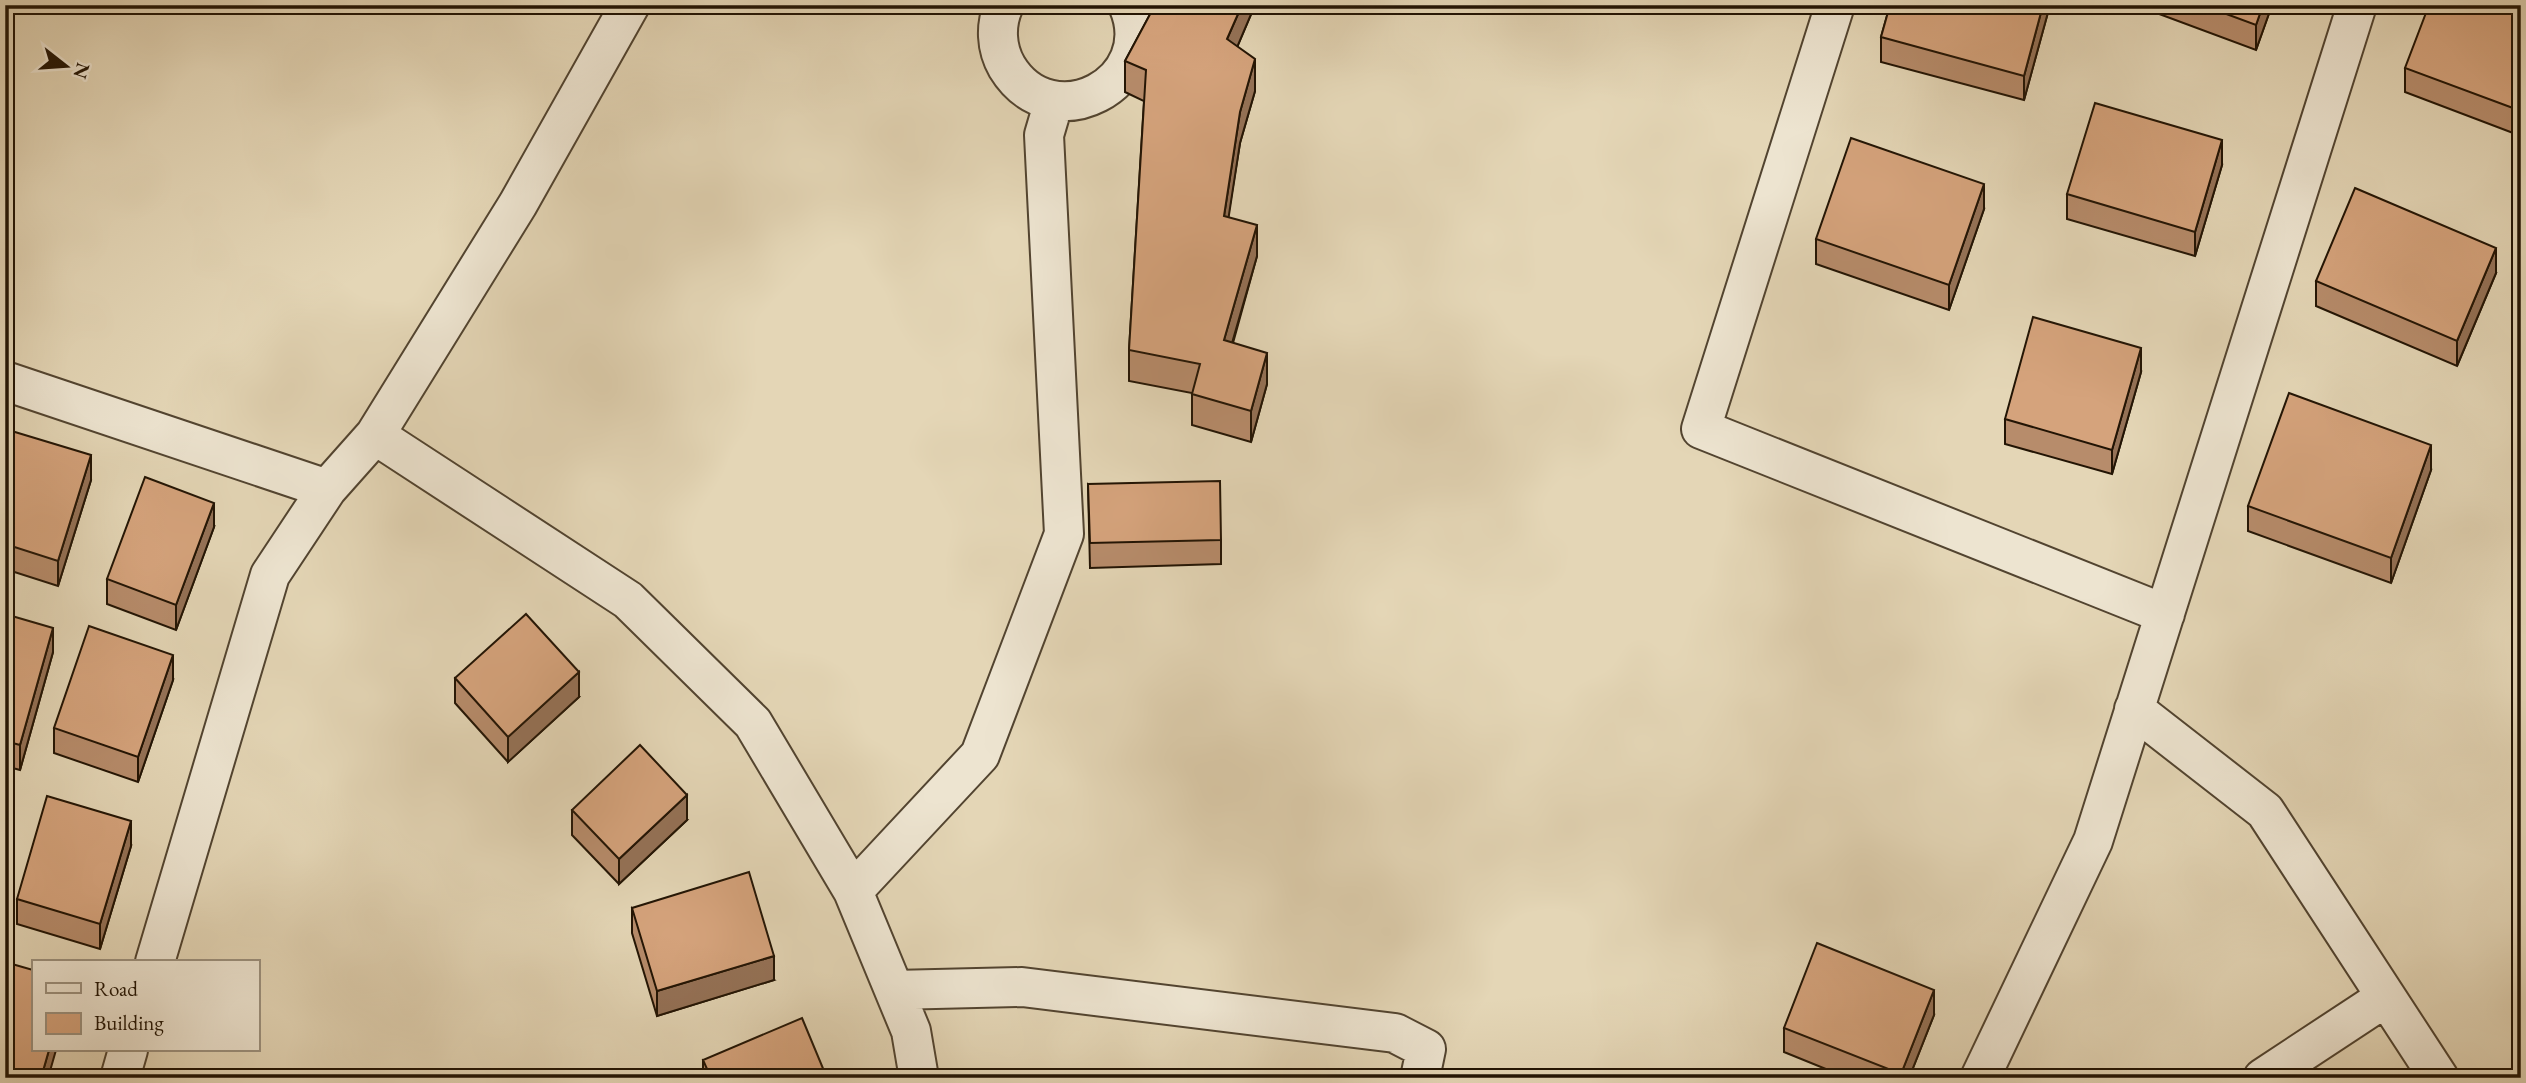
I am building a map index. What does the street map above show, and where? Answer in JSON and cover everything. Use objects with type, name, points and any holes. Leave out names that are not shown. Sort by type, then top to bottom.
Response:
[{"type":"street","points":[[156,960],[270,575],[327,489],[375,435],[518,204],[630,5]]},
{"type":"street","points":[[994,8],[1002,59],[1014,79],[1032,93],[1054,101],[1076,101],[1098,94],[1116,80],[1129,61],[1135,39],[1133,17],[1128,5]]},
{"type":"street","points":[[1835,5],[1701,429],[2165,614]]},
{"type":"street","points":[[1980,1078],[2092,841],[2357,5]]},
{"type":"street","points":[[853,891],[980,755],[1064,534],[1044,135],[1054,101]]},
{"type":"street","points":[[5,381],[327,489]]},
{"type":"street","points":[[375,435],[628,600],[753,723],[853,891],[911,1031],[919,1078]]},
{"type":"street","points":[[2134,709],[2265,811],[2439,1078]]},
{"type":"street","points":[[894,990],[1022,987],[1395,1033],[1426,1049],[1420,1078]]},
{"type":"street","points":[[2263,1078],[2386,997]]},
{"type":"street","points":[[120,1078],[127,1052]]},
{"type":"building","points":[[1155,5],[1242,5],[1227,39],[1255,59],[1240,112],[1224,216],[1257,225],[1224,340],[1267,353],[1251,411],[1192,394],[1200,364],[1129,350],[1146,70],[1125,61]]},
{"type":"building","points":[[1890,5],[2043,5],[2024,76],[1881,37]]},
{"type":"building","points":[[2202,5],[2263,5],[2256,25]]},
{"type":"building","points":[[2429,5],[2521,5],[2521,111],[2405,68]]},
{"type":"building","points":[[2095,103],[2222,140],[2195,232],[2067,194]]},
{"type":"building","points":[[1851,138],[1984,184],[1949,285],[1816,239]]},
{"type":"building","points":[[2355,188],[2496,248],[2457,341],[2316,281]]},
{"type":"building","points":[[2033,317],[2141,348],[2112,450],[2005,419]]},
{"type":"building","points":[[2289,393],[2431,445],[2391,558],[2248,506]]},
{"type":"building","points":[[5,429],[91,455],[58,561],[5,544]]},
{"type":"building","points":[[145,477],[214,503],[176,605],[107,579]]},
{"type":"building","points":[[1220,481],[1221,540],[1090,543],[1088,484]]},
{"type":"building","points":[[5,614],[53,628],[20,745],[5,741]]},
{"type":"building","points":[[526,614],[579,672],[508,737],[455,678]]},
{"type":"building","points":[[89,626],[173,655],[138,757],[54,728]]},
{"type":"building","points":[[640,745],[687,795],[619,859],[572,810]]},
{"type":"building","points":[[47,796],[131,821],[100,924],[17,899]]},
{"type":"building","points":[[749,872],[774,956],[657,991],[632,908]]},
{"type":"building","points":[[1817,943],[1934,990],[1901,1074],[1784,1028]]},
{"type":"building","points":[[5,962],[32,970],[32,1052],[48,1052],[41,1078],[5,1078]]},
{"type":"building","points":[[802,1018],[827,1078],[711,1078],[703,1060]]}]
